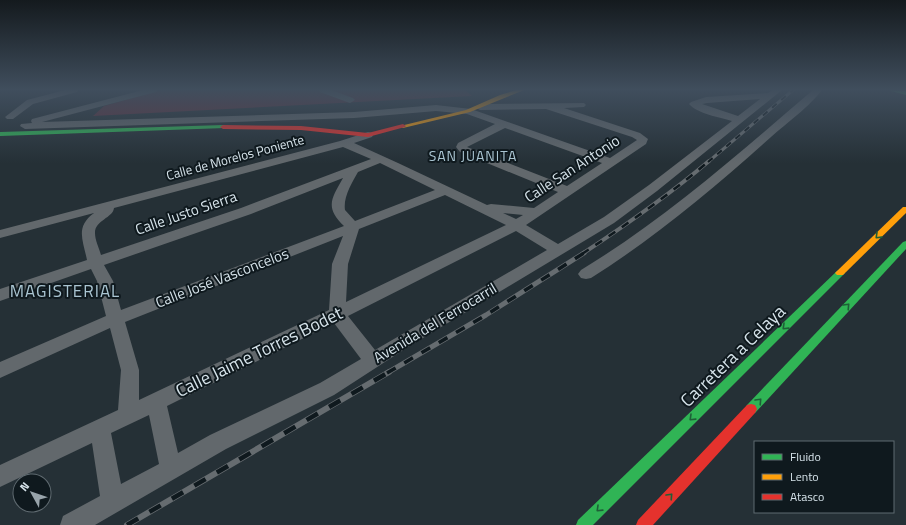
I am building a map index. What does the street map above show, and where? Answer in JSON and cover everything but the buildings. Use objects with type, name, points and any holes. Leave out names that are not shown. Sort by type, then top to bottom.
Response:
[{"type":"main road","name":"Calle de Morelos Poniente","points":[[368,135],[451,114]]},
{"type":"main road","points":[[5,134],[192,127],[294,128],[348,136]]},
{"type":"main road","name":"Carretera a Celaya","points":[[583,525],[906,209]]},
{"type":"main road","points":[[643,525],[906,244]]},
{"type":"street","points":[[5,134],[41,119],[58,114]]},
{"type":"street","points":[[25,126],[361,114]]},
{"type":"street","points":[[382,114],[390,122],[389,129]]},
{"type":"street","points":[[476,114],[502,125],[612,163]]},
{"type":"street","name":"Calle San Antonio","points":[[517,225],[612,163],[643,140],[636,135],[574,114]]},
{"type":"street","points":[[722,114],[739,120]]},
{"type":"street","name":"Avenida del Ferrocarril","points":[[72,525],[218,442],[309,398],[615,215],[746,114]]},
{"type":"street","points":[[586,274],[612,259],[666,221],[790,114]]},
{"type":"street","points":[[354,115],[349,121],[348,136],[381,159],[517,225],[557,250]]},
{"type":"street","points":[[5,117],[41,119]]},
{"type":"street","points":[[502,125],[462,145],[462,149],[567,191]]},
{"type":"street","name":"Calle de Morelos Poniente","points":[[0,234],[26,231],[348,136],[368,135]]},
{"type":"street","name":"Calle Justo Sierra","points":[[0,295],[95,261],[246,211],[381,159]]},
{"type":"street","points":[[353,170],[337,206],[338,211],[352,227],[340,264],[337,314],[372,360]]},
{"type":"street","name":"Calle de Morelos Poniente","points":[[0,226],[219,173]]},
{"type":"street","name":"Calle José Vasconcelos","points":[[0,370],[117,318],[446,190]]},
{"type":"street","points":[[0,242],[26,231],[91,222],[115,204]]},
{"type":"street","points":[[478,206],[504,210],[536,212]]},
{"type":"street","points":[[91,222],[88,232],[95,261],[105,281],[117,318],[130,370],[128,416]]},
{"type":"street","name":"Calle Jaime Torres Bodet","points":[[0,476],[128,416],[517,225]]},
{"type":"street","points":[[156,402],[171,468]]},
{"type":"street","points":[[100,429],[113,502]]},
{"type":"shaded area","points":[[95,114],[121,114],[93,116]]},
{"type":"railway","points":[[708,162],[764,114]]},
{"type":"railway","points":[[582,254],[647,209],[709,161]]},
{"type":"railway","points":[[387,373],[486,315],[584,253]]},
{"type":"railway","points":[[127,525],[389,372]]},
{"type":"traffic: fast","points":[[0,134],[223,127]]},
{"type":"traffic: fast","points":[[751,409],[906,244]]},
{"type":"traffic: fast","points":[[583,525],[840,273]]},
{"type":"traffic: slow","points":[[403,126],[453,114]]},
{"type":"traffic: slow","points":[[840,273],[906,209]]},
{"type":"traffic: jam","points":[[223,127],[301,128],[368,135],[403,126]]},
{"type":"traffic: jam","points":[[643,525],[751,409]]},
{"type":"district","name":"SAN JUANITA","points":[[473,156]]},
{"type":"district","name":"MAGISTERIAL","points":[[65,291]]}]
